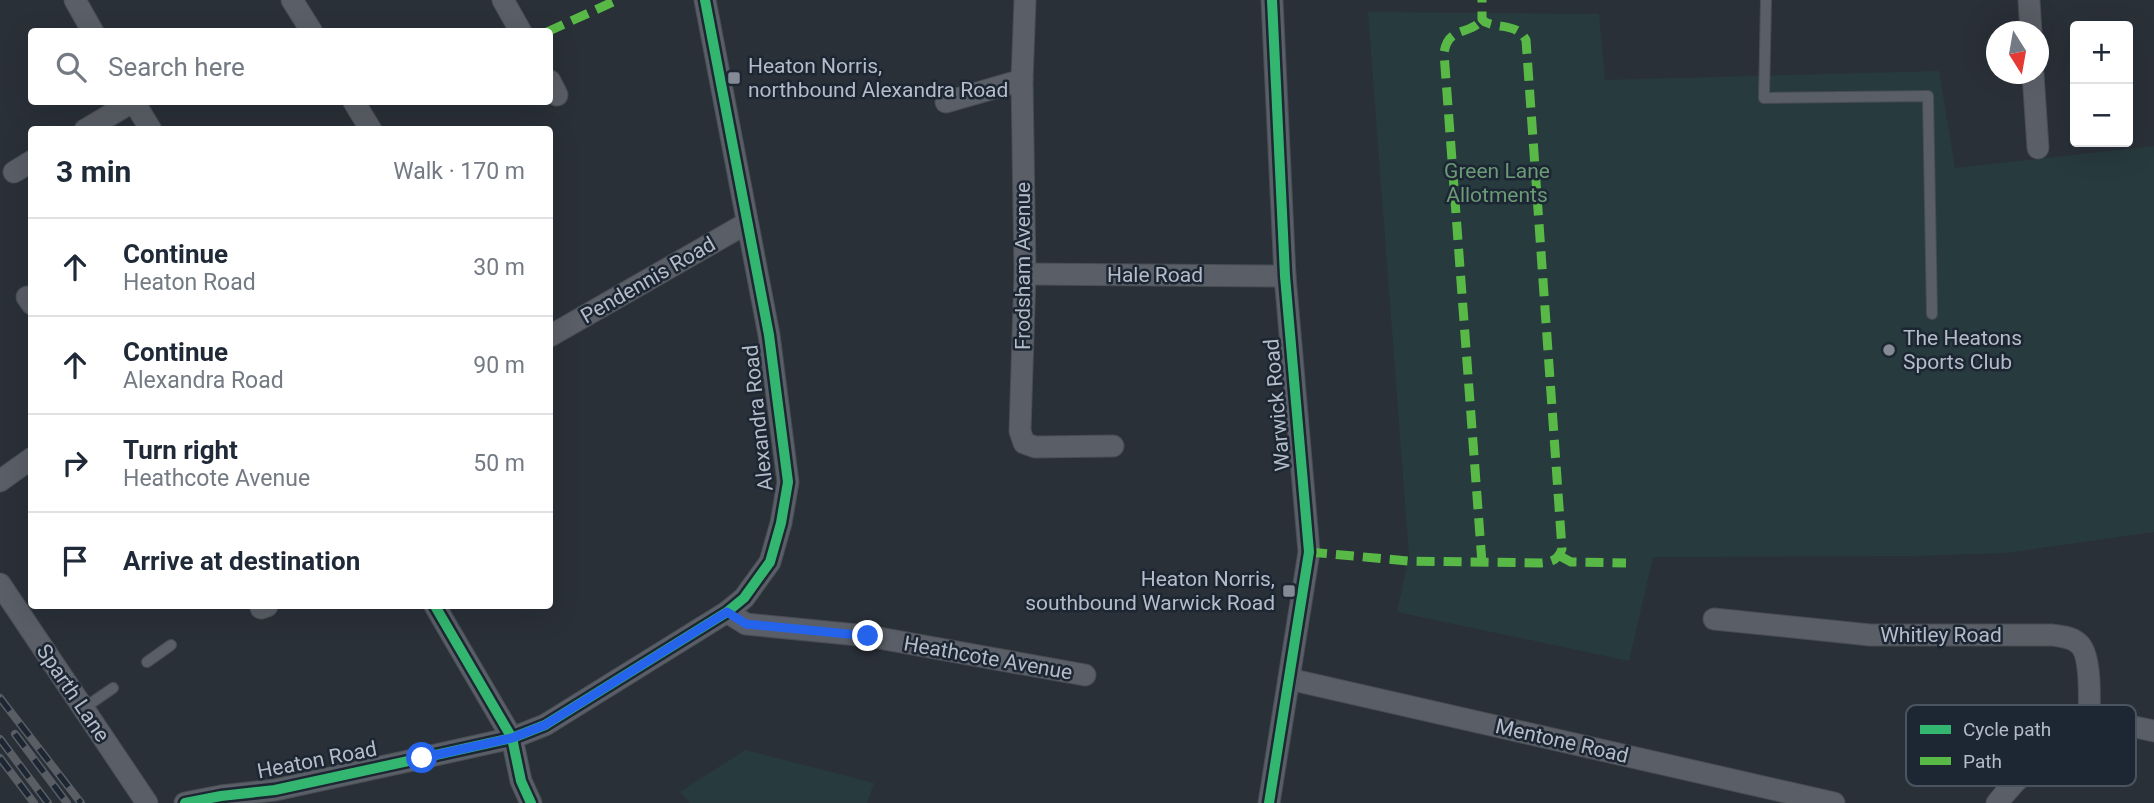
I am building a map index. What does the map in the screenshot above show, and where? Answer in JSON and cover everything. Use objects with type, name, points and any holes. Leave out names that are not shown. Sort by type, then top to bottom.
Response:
[{"type":"street","points":[[75,0],[91,28]]},
{"type":"street","points":[[292,0],[310,28]]},
{"type":"street","points":[[503,0],[519,28]]},
{"type":"street","name":"Alexandra Road","points":[[512,738],[545,725],[727,612],[744,598],[770,562],[781,523],[788,482],[769,335],[705,0]]},
{"type":"street","name":"Frodsham Avenue","points":[[1025,0],[1022,80],[1025,274],[1020,431],[1024,443],[1035,447],[1113,446]]},
{"type":"street","name":"Warwick Road","points":[[1269,803],[1309,552],[1285,276],[1272,0]]},
{"type":"street","points":[[2029,0],[2030,21]]},
{"type":"street","points":[[946,102],[1022,80]]},
{"type":"street","points":[[2034,84],[2038,148]]},
{"type":"street","points":[[92,126],[128,105]]},
{"type":"street","points":[[135,105],[148,126]]},
{"type":"street","points":[[356,105],[369,126]]},
{"type":"street","name":"Pendennis Road","points":[[553,334],[747,223]]},
{"type":"street","name":"Hale Road","points":[[1025,274],[1285,276]]},
{"type":"street","points":[[0,481],[28,461]]},
{"type":"street","name":"Sparth Lane","points":[[0,584],[147,803]]},
{"type":"street","points":[[437,609],[512,738],[521,781],[531,803]]},
{"type":"street","name":"Heathcote Avenue","points":[[727,612],[746,624],[868,636],[1085,675]]},
{"type":"street","name":"Whitley Road","points":[[1714,619],[1870,635],[2052,635],[2087,638],[2089,705]]},
{"type":"street","name":"Mentone Road","points":[[1289,679],[1834,803]]},
{"type":"street","points":[[2136,729],[2154,731]]},
{"type":"street","name":"Heaton Road","points":[[185,803],[221,796],[280,796],[512,738]]},
{"type":"street","points":[[1997,803],[2010,786]]},
{"type":"lane","points":[[1766,0],[1764,98],[1928,96],[1932,314]]},
{"type":"lane","points":[[146,663],[171,645]]},
{"type":"lane","points":[[83,708],[113,688]]},
{"type":"green space","name":"The Heatons Sports Club","points":[[1368,12],[1599,14],[1605,80],[1939,71],[1955,168],[2154,146],[2154,532],[2005,553],[1653,557],[1629,661],[1397,612],[1409,556]]},
{"type":"green space","points":[[745,750],[874,783],[867,803],[690,803],[680,792]]},
{"type":"railway","points":[[0,698],[81,803]]},
{"type":"railway","points":[[15,734],[67,803]]},
{"type":"railway","points":[[0,739],[48,803]]},
{"type":"railway","points":[[0,758],[34,803]]},
{"type":"marked path","points":[[553,29],[617,0]]},
{"type":"marked path","points":[[1309,552],[1408,561],[1541,563],[1554,560],[1562,549],[1526,40],[1518,31],[1485,22],[1482,19],[1482,0]]},
{"type":"marked path","points":[[1482,19],[1472,28],[1450,38],[1444,53],[1482,563]]},
{"type":"marked path","points":[[1560,556],[1571,562],[1626,563]]},
{"type":"cycle path","points":[[185,803],[275,790],[512,738],[545,725],[727,612],[744,598],[770,562],[781,523],[788,482],[769,335],[705,0]]},
{"type":"cycle path","points":[[1269,803],[1309,552],[1285,276],[1272,0]]},
{"type":"cycle path","points":[[437,609],[512,738],[521,781],[531,803]]},
{"type":"place","name":"Heaton Norris, northbound Alexandra Road","points":[[734,78]]},
{"type":"place","name":"The Heatons Sports Club","points":[[1889,350]]},
{"type":"place","name":"Heaton Norris, southbound Warwick Road","points":[[1289,591]]},
{"type":"route","points":[[422,758],[512,738],[545,725],[727,612],[746,624],[868,636]]},
{"type":"park label","name":"Green Lane Allotments","points":[[1497,183]]}]
